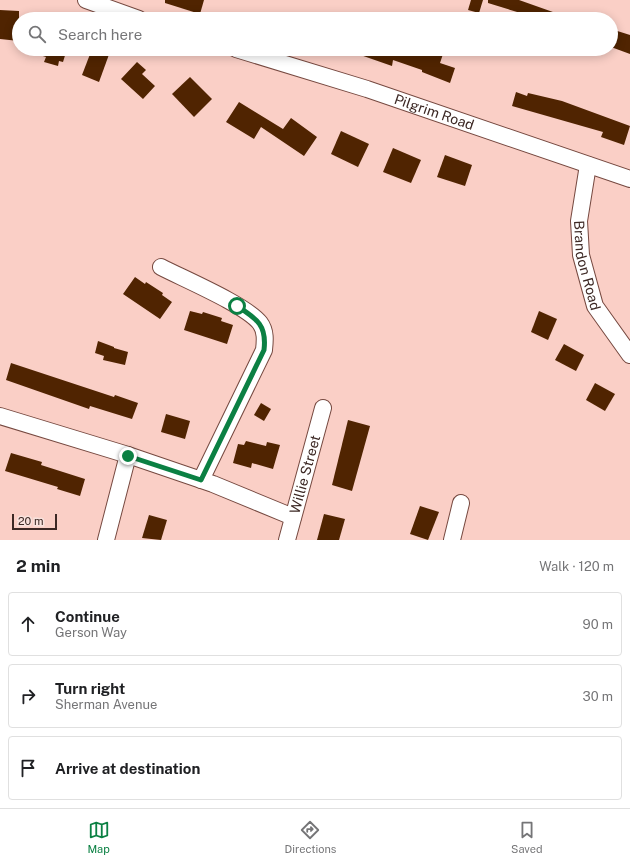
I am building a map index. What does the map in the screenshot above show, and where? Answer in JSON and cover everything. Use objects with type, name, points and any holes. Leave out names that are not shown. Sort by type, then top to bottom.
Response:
[{"type":"street","points":[[86,0],[119,12]]},
{"type":"street","name":"Pilgrim Road","points":[[258,56],[367,90],[630,179]]},
{"type":"street","name":"Brandon Road","points":[[588,165],[579,221],[581,255],[595,306],[630,355]]},
{"type":"street","points":[[161,267],[244,311],[260,324],[265,336],[264,350],[201,480]]},
{"type":"street","name":"Willie Street","points":[[287,540],[323,408]]},
{"type":"street","points":[[0,416],[201,480],[293,518]]},
{"type":"street","points":[[106,540],[128,456]]},
{"type":"street","points":[[452,540],[461,503]]},
{"type":"building","points":[[165,0],[204,0],[201,12],[194,12],[165,3]]},
{"type":"building","points":[[471,0],[483,0],[479,12],[468,10]]},
{"type":"building","points":[[488,0],[519,0],[553,12],[517,12],[488,3]]},
{"type":"building","points":[[0,10],[19,11],[12,12],[12,40],[0,39]]},
{"type":"building","points":[[618,31],[630,35],[630,54],[618,50]]},
{"type":"building","points":[[43,56],[65,56],[63,62],[59,61],[58,66],[44,62],[46,57]]},
{"type":"building","points":[[89,56],[108,56],[99,82],[82,75]]},
{"type":"building","points":[[363,56],[442,56],[440,63],[455,68],[450,83],[422,72],[422,70],[393,60],[392,66]]},
{"type":"building","points":[[137,62],[146,70],[142,74],[155,86],[143,99],[121,79]]},
{"type":"building","points":[[190,77],[212,99],[194,117],[172,94]]},
{"type":"building","points":[[516,92],[527,96],[528,93],[562,101],[630,126],[624,145],[601,137],[603,132],[512,106]]},
{"type":"building","points":[[239,102],[283,129],[291,118],[317,137],[304,156],[261,127],[254,139],[226,122]]},
{"type":"building","points":[[341,131],[369,144],[358,167],[331,154]]},
{"type":"building","points":[[393,148],[421,160],[411,183],[383,172]]},
{"type":"building","points":[[445,155],[472,165],[465,186],[437,177]]},
{"type":"building","points":[[135,277],[163,293],[162,295],[172,302],[160,319],[123,294]]},
{"type":"building","points":[[190,311],[202,314],[203,312],[222,318],[221,321],[233,325],[227,344],[184,330]]},
{"type":"building","points":[[539,311],[557,319],[548,340],[531,332]]},
{"type":"building","points":[[98,341],[128,352],[125,365],[103,360],[104,356],[95,353]]},
{"type":"building","points":[[564,344],[584,355],[576,371],[555,360]]},
{"type":"building","points":[[11,363],[114,397],[115,395],[138,403],[132,419],[90,406],[89,409],[6,380]]},
{"type":"building","points":[[595,383],[615,394],[605,411],[586,400]]},
{"type":"building","points":[[261,403],[271,409],[264,421],[254,415]]},
{"type":"building","points":[[166,414],[190,421],[185,439],[161,432]]},
{"type":"building","points":[[348,420],[370,426],[352,491],[332,485]]},
{"type":"building","points":[[246,441],[266,446],[267,442],[280,445],[273,469],[252,463],[251,468],[233,463],[238,444],[244,445]]},
{"type":"building","points":[[11,453],[42,462],[41,465],[85,479],[80,496],[57,489],[58,487],[5,471]]},
{"type":"building","points":[[420,506],[439,512],[428,540],[410,534]]},
{"type":"building","points":[[324,514],[345,519],[339,540],[317,540]]},
{"type":"building","points":[[149,515],[167,520],[161,540],[142,538]]},
{"type":"route","points":[[128,456],[201,480],[264,350],[265,336],[260,324],[251,315],[237,306]]}]
